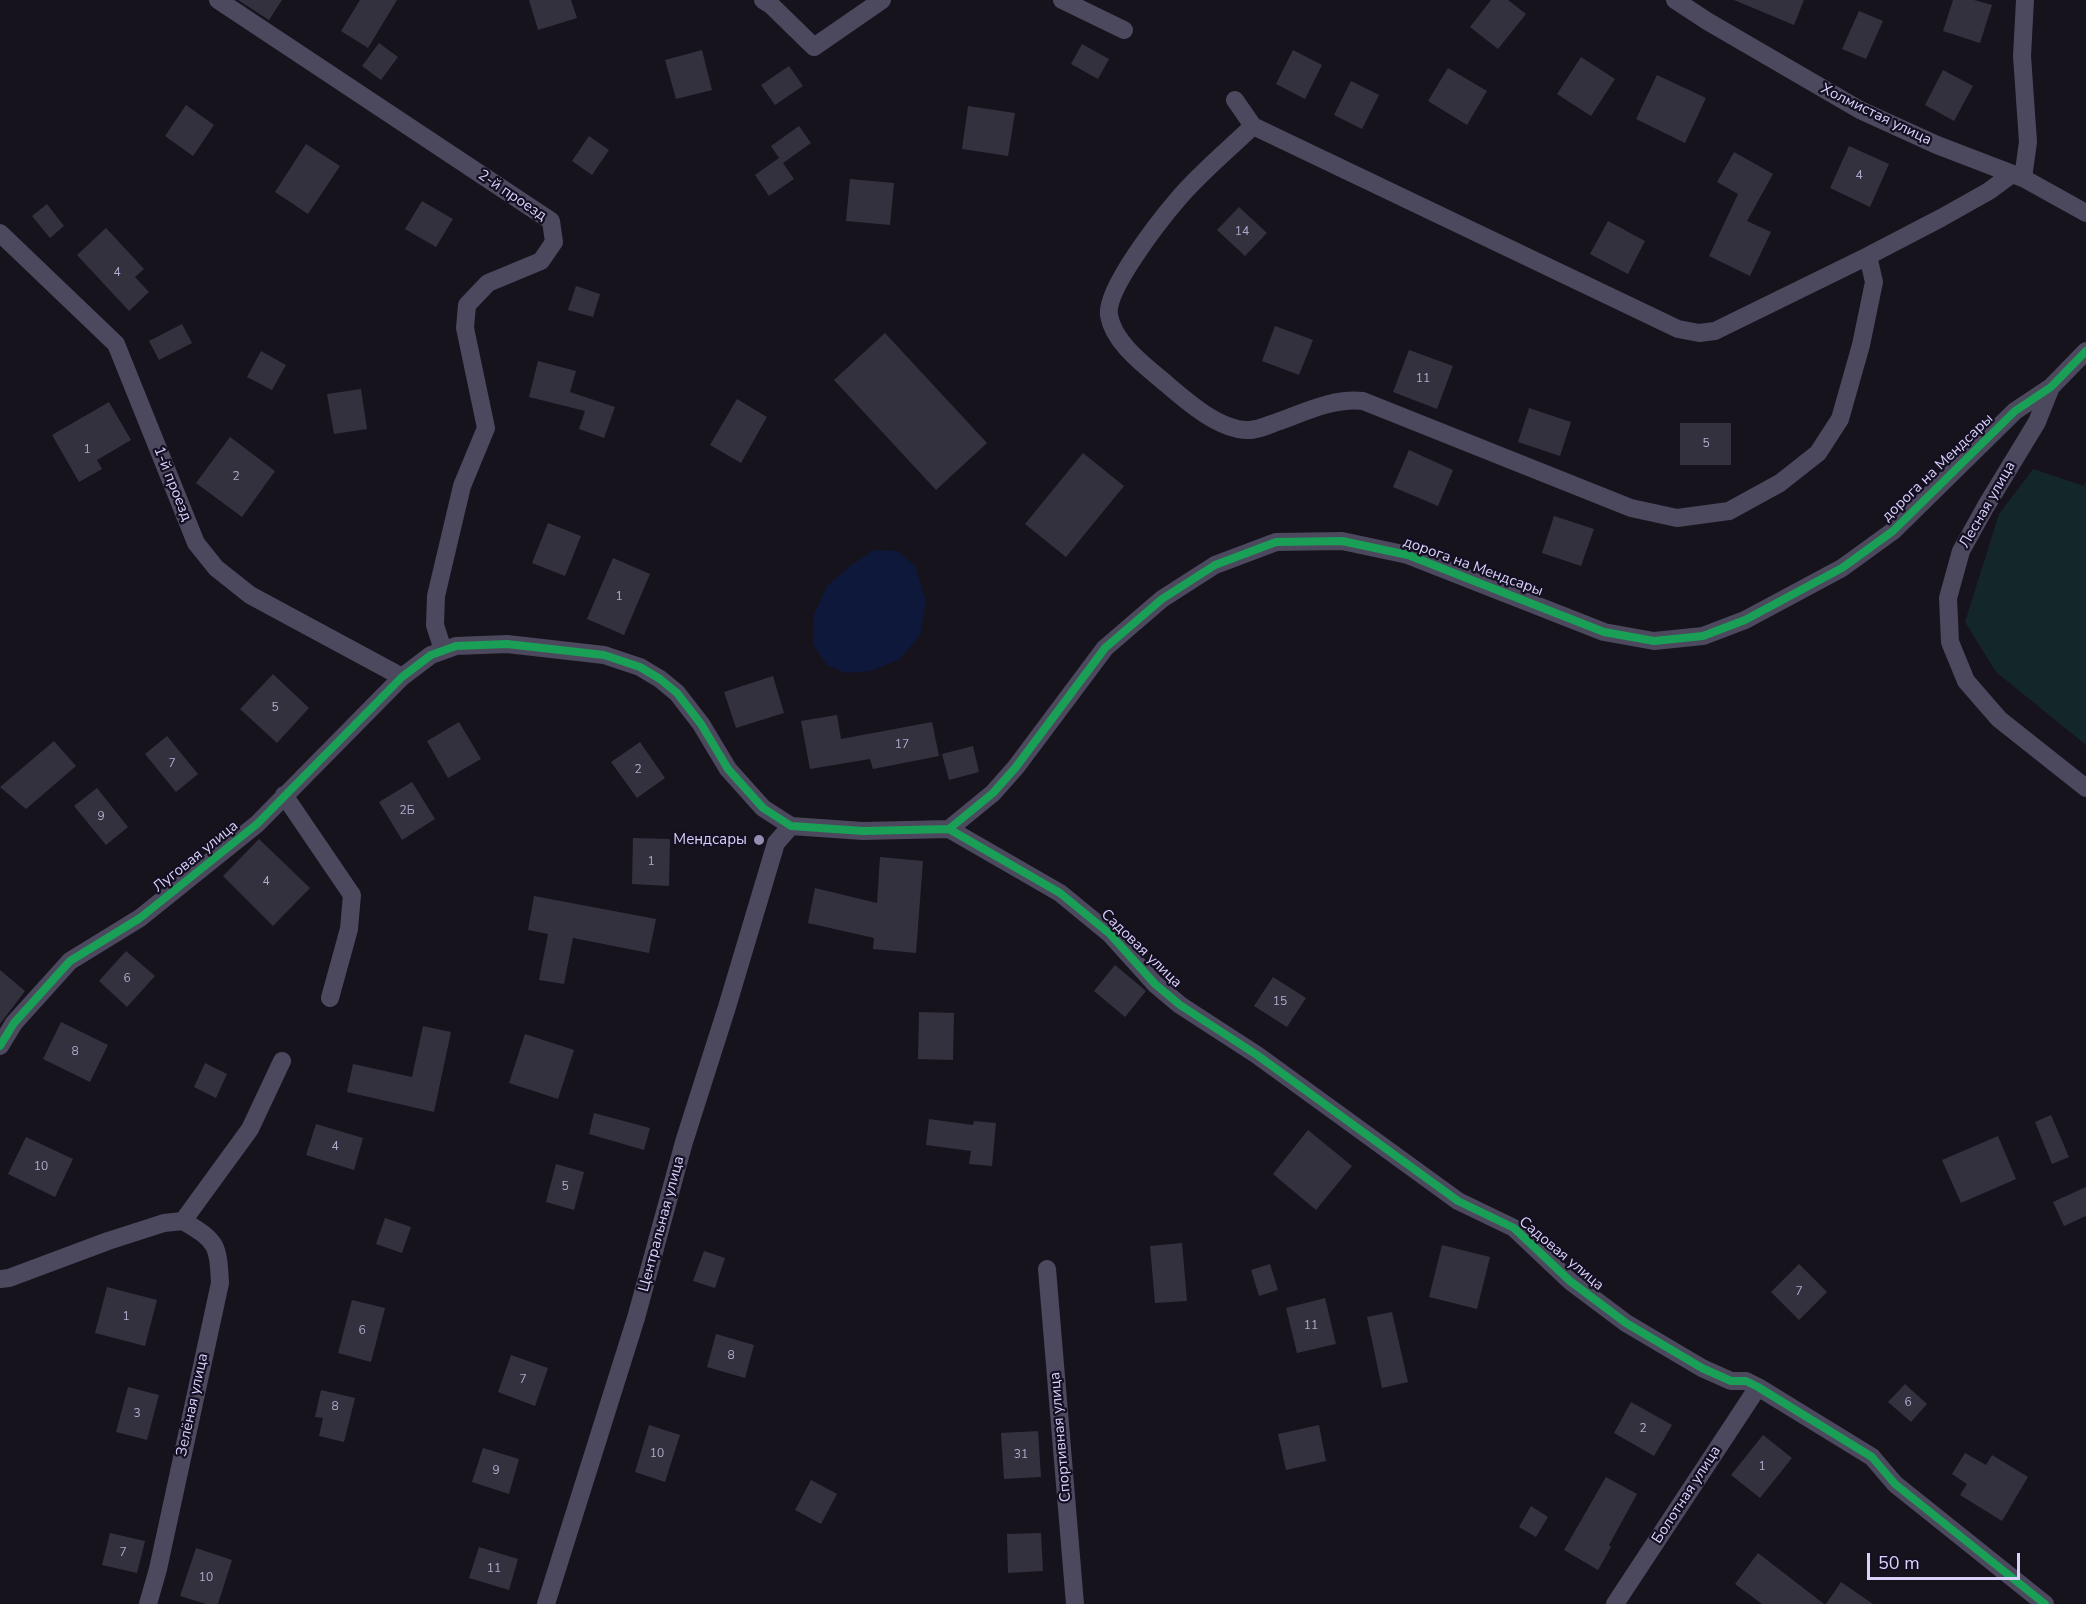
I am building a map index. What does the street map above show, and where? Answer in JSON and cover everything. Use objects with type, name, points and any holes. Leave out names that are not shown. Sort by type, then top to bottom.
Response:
[{"type":"street","name":"2-й проезд","points":[[218,0],[551,221],[554,242],[541,261],[488,283],[467,305],[465,328],[486,428],[462,486],[436,596],[435,625],[443,650]]},
{"type":"street","points":[[763,0],[771,5],[813,47],[882,0]]},
{"type":"street","points":[[1062,0],[1124,30]]},
{"type":"street","name":"Холмистая улица","points":[[1675,0],[1860,110],[1937,145],[2017,176],[2086,213]]},
{"type":"street","points":[[1235,100],[1253,126],[1677,329],[1699,333],[1715,331],[1868,256],[2017,176],[2028,142],[2022,56],[2025,0]]},
{"type":"street","points":[[1253,126],[1178,199],[1121,275],[1111,297],[1108,315],[1116,334],[1135,358],[1195,408],[1230,427],[1249,430],[1322,406],[1347,400],[1363,401],[1631,508],[1677,518],[1729,510],[1780,483],[1818,453],[1840,419],[1861,345],[1874,282],[1868,256]]},
{"type":"street","name":"1-й проезд","points":[[0,233],[116,344],[196,543],[216,568],[250,594],[402,677]]},
{"type":"street","name":"дорога на Мендсары","points":[[949,829],[993,793],[1016,767],[1105,648],[1162,599],[1215,565],[1276,542],[1342,541],[1408,555],[1604,632],[1654,641],[1703,636],[1745,620],[1842,568],[1893,531],[2015,411],[2050,387],[2086,351]]},
{"type":"street","name":"Лесная улица","points":[[2050,387],[2037,422],[1961,551],[1948,598],[1950,642],[1966,681],[1999,719],[2086,788]]},
{"type":"street","points":[[443,650],[456,646],[507,644],[604,655],[640,667],[660,679],[676,693],[701,724],[728,769],[763,808],[791,826],[863,831],[949,829]]},
{"type":"street","name":"Луговая улица","points":[[0,1046],[14,1023],[70,961],[140,918],[257,824],[402,677],[420,662],[443,650]]},
{"type":"street","points":[[284,795],[352,895],[349,929],[330,998]]},
{"type":"street","name":"Центральная улица","points":[[546,1604],[636,1318],[684,1142],[776,843],[791,826]]},
{"type":"street","name":"Садовая улица","points":[[949,829],[1060,893],[1110,934],[1155,984],[1180,1005],[1257,1055],[1458,1201],[1514,1228],[1570,1281],[1626,1323],[1702,1368],[1731,1381],[1746,1381],[1758,1387],[1872,1457],[1895,1484],[2045,1604]]},
{"type":"street","points":[[0,1278],[9,1278],[164,1223],[183,1221],[250,1129],[282,1061]]},
{"type":"street","name":"Зелёная улица","points":[[148,1604],[158,1569],[220,1283],[219,1254],[207,1235],[183,1221]]},
{"type":"street","name":"Спортивная улица","points":[[1047,1269],[1075,1604]]},
{"type":"street","name":"Болотная улица","points":[[1615,1604],[1758,1387]]},
{"type":"green space","points":[[2033,469],[2084,486],[2086,480],[2086,745],[1996,672],[1965,622],[1999,514]]},
{"type":"water","points":[[875,550],[898,551],[915,566],[926,601],[920,635],[900,659],[871,671],[845,673],[827,665],[813,644],[814,615],[827,586],[851,565]]},
{"type":"building","points":[[238,0],[282,0],[269,20]]},
{"type":"building","points":[[360,0],[397,0],[368,48],[341,31]]},
{"type":"building","points":[[529,0],[571,0],[577,18],[538,30]]},
{"type":"building","points":[[1491,0],[1508,0],[1526,14],[1498,49],[1470,27]]},
{"type":"building","points":[[1734,0],[1804,0],[1794,25]]},
{"type":"building","points":[[1953,0],[1974,0],[1992,5],[1980,43],[1943,31]]},
{"type":"building","points":[[1859,11],[1883,21],[1866,59],[1842,49]]},
{"type":"building","points":[[379,43],[398,57],[381,80],[362,66]]},
{"type":"building","points":[[1082,44],[1109,59],[1098,79],[1071,64]]},
{"type":"building","points":[[702,50],[712,90],[676,99],[665,60]]},
{"type":"building","points":[[1293,50],[1322,65],[1305,99],[1276,84]]},
{"type":"building","points":[[1581,57],[1615,79],[1591,116],[1557,94]]},
{"type":"building","points":[[789,66],[803,86],[775,105],[761,85]]},
{"type":"building","points":[[1448,68],[1487,91],[1467,125],[1428,101]]},
{"type":"building","points":[[1943,70],[1973,86],[1954,121],[1925,105]]},
{"type":"building","points":[[1657,75],[1706,98],[1685,143],[1636,119]]},
{"type":"building","points":[[1351,81],[1379,95],[1362,129],[1334,115]]},
{"type":"building","points":[[186,105],[214,125],[193,156],[165,136]]},
{"type":"building","points":[[968,106],[1015,113],[1008,156],[962,149]]},
{"type":"building","points":[[799,126],[811,143],[783,163],[794,179],[769,196],[755,175],[779,158],[771,146]]},
{"type":"building","points":[[589,136],[609,150],[592,175],[572,161]]},
{"type":"building","points":[[306,144],[340,166],[308,214],[275,192]]},
{"type":"building","points":[[1849,146],[1889,164],[1870,207],[1830,188]]},
{"type":"building","points":[[1734,152],[1773,174],[1747,221],[1771,232],[1750,276],[1709,256],[1738,194],[1717,182]]},
{"type":"building","points":[[850,179],[894,183],[890,225],[846,221]]},
{"type":"building","points":[[422,201],[453,219],[436,247],[405,229]]},
{"type":"building","points":[[47,204],[64,226],[50,238],[32,216]]},
{"type":"building","points":[[1239,207],[1267,233],[1245,256],[1217,230]]},
{"type":"building","points":[[1608,221],[1645,241],[1628,274],[1590,254]]},
{"type":"building","points":[[106,228],[144,269],[135,277],[149,292],[129,311],[77,255]]},
{"type":"building","points":[[576,286],[600,294],[593,317],[568,310]]},
{"type":"building","points":[[182,324],[192,343],[159,360],[149,341]]},
{"type":"building","points":[[1275,326],[1313,340],[1299,375],[1262,361]]},
{"type":"building","points":[[885,333],[987,443],[936,490],[834,380]]},
{"type":"building","points":[[1409,350],[1453,366],[1437,409],[1393,392]]},
{"type":"building","points":[[261,351],[286,365],[272,390],[247,377]]},
{"type":"building","points":[[538,361],[576,371],[570,392],[615,407],[604,438],[579,429],[585,411],[529,397]]},
{"type":"building","points":[[361,389],[367,429],[334,434],[327,394]]},
{"type":"building","points":[[737,399],[767,417],[741,463],[710,445]]},
{"type":"building","points":[[109,402],[131,440],[97,460],[102,469],[79,482],[52,435]]},
{"type":"building","points":[[1529,408],[1571,422],[1560,456],[1518,442]]},
{"type":"building","points":[[1680,423],[1731,423],[1731,465],[1680,465]]},
{"type":"building","points":[[230,437],[275,471],[242,517],[196,483]]},
{"type":"building","points":[[1409,450],[1453,470],[1438,506],[1393,487]]},
{"type":"building","points":[[1083,453],[1124,486],[1066,557],[1025,524]]},
{"type":"building","points":[[1554,516],[1594,529],[1581,566],[1542,553]]},
{"type":"building","points":[[548,523],[581,536],[565,576],[532,563]]},
{"type":"building","points":[[613,558],[650,574],[624,635],[587,619]]},
{"type":"building","points":[[273,674],[309,708],[277,743],[240,709]]},
{"type":"building","points":[[773,676],[784,713],[736,728],[724,692]]},
{"type":"building","points":[[837,715],[841,739],[932,722],[939,756],[873,769],[870,759],[810,769],[801,721]]},
{"type":"building","points":[[459,722],[481,759],[448,778],[427,741]]},
{"type":"building","points":[[167,736],[198,774],[176,792],[145,754]]},
{"type":"building","points":[[54,741],[76,766],[26,809],[0,787]]},
{"type":"building","points":[[640,742],[665,778],[637,798],[611,762]]},
{"type":"building","points":[[973,746],[979,772],[949,780],[942,754]]},
{"type":"building","points":[[412,782],[435,819],[402,840],[379,802]]},
{"type":"building","points":[[97,788],[128,827],[106,845],[74,806]]},
{"type":"building","points":[[633,838],[670,839],[669,886],[632,884]]},
{"type":"building","points":[[259,839],[310,888],[273,926],[223,876]]},
{"type":"building","points":[[880,857],[923,861],[916,953],[873,949],[874,938],[808,923],[815,888],[877,903]]},
{"type":"building","points":[[534,896],[656,919],[649,953],[573,938],[564,984],[539,980],[548,934],[528,930]]},
{"type":"building","points":[[126,951],[155,976],[127,1007],[99,981]]},
{"type":"building","points":[[1115,965],[1146,991],[1125,1017],[1094,991]]},
{"type":"building","points":[[0,970],[25,991],[0,1024]]},
{"type":"building","points":[[1273,977],[1306,998],[1287,1027],[1254,1006]]},
{"type":"building","points":[[919,1012],[954,1013],[953,1060],[918,1059]]},
{"type":"building","points":[[61,1022],[108,1045],[90,1082],[43,1059]]},
{"type":"building","points":[[423,1026],[451,1032],[434,1112],[347,1092],[353,1064],[412,1077]]},
{"type":"building","points":[[525,1034],[574,1050],[558,1099],[509,1083]]},
{"type":"building","points":[[205,1063],[227,1074],[216,1098],[194,1087]]},
{"type":"building","points":[[594,1113],[650,1128],[644,1150],[589,1134]]},
{"type":"building","points":[[2051,1115],[2069,1157],[2052,1164],[2035,1122]]},
{"type":"building","points":[[929,1119],[973,1125],[974,1121],[996,1123],[992,1166],[969,1164],[971,1151],[926,1145]]},
{"type":"building","points":[[316,1124],[363,1138],[354,1170],[306,1155]]},
{"type":"building","points":[[1308,1130],[1352,1166],[1316,1210],[1273,1174]]},
{"type":"building","points":[[1998,1136],[2016,1179],[1961,1203],[1942,1160]]},
{"type":"building","points":[[26,1137],[73,1159],[55,1197],[8,1174]]},
{"type":"building","points":[[556,1164],[584,1172],[574,1210],[546,1202]]},
{"type":"building","points":[[2086,1187],[2086,1216],[2064,1226],[2053,1202]]},
{"type":"building","points":[[385,1218],[411,1227],[402,1253],[376,1244]]},
{"type":"building","points":[[1182,1243],[1187,1301],[1155,1303],[1150,1246]]},
{"type":"building","points":[[1442,1245],[1490,1257],[1477,1309],[1429,1297]]},
{"type":"building","points":[[704,1251],[725,1258],[715,1288],[693,1281]]},
{"type":"building","points":[[1270,1264],[1278,1290],[1259,1296],[1251,1270]]},
{"type":"building","points":[[1799,1264],[1827,1292],[1799,1320],[1771,1292]]},
{"type":"building","points":[[107,1287],[157,1300],[145,1346],[95,1333]]},
{"type":"building","points":[[1325,1298],[1336,1344],[1297,1353],[1286,1308]]},
{"type":"building","points":[[352,1300],[385,1308],[371,1362],[338,1353]]},
{"type":"building","points":[[1392,1312],[1408,1382],[1382,1388],[1367,1317]]},
{"type":"building","points":[[716,1334],[754,1345],[745,1378],[707,1367]]},
{"type":"building","points":[[511,1355],[548,1368],[535,1406],[498,1392]]},
{"type":"building","points":[[1905,1384],[1927,1404],[1911,1422],[1888,1402]]},
{"type":"building","points":[[128,1387],[159,1395],[147,1440],[116,1432]]},
{"type":"building","points":[[321,1390],[355,1398],[344,1442],[319,1436],[323,1418],[315,1417]]},
{"type":"building","points":[[1631,1402],[1672,1425],[1654,1456],[1614,1433]]},
{"type":"building","points":[[649,1425],[680,1435],[665,1482],[635,1472]]},
{"type":"building","points":[[1319,1425],[1326,1461],[1286,1470],[1278,1434]]},
{"type":"building","points":[[1038,1431],[1041,1477],[1004,1479],[1001,1433]]},
{"type":"building","points":[[1763,1435],[1792,1458],[1760,1498],[1731,1475]]},
{"type":"building","points":[[483,1448],[519,1459],[509,1494],[472,1482]]},
{"type":"building","points":[[1965,1453],[1986,1465],[1992,1455],[2028,1477],[2002,1521],[1960,1495],[1967,1484],[1952,1474]]},
{"type":"building","points":[[1606,1477],[1637,1494],[1598,1570],[1564,1550]]},
{"type":"building","points":[[811,1480],[837,1494],[821,1524],[795,1510]]},
{"type":"building","points":[[1531,1506],[1548,1517],[1536,1537],[1519,1527]]},
{"type":"building","points":[[110,1533],[145,1541],[137,1573],[102,1565]]},
{"type":"building","points":[[1041,1533],[1043,1571],[1008,1573],[1007,1534]]},
{"type":"building","points":[[479,1547],[518,1559],[509,1590],[469,1578]]},
{"type":"building","points":[[196,1548],[232,1560],[218,1604],[206,1604],[180,1596]]},
{"type":"building","points":[[1758,1553],[1824,1604],[1762,1604],[1735,1584]]},
{"type":"building","points":[[1841,1582],[1873,1604],[1826,1604]]},
{"type":"cycle path","points":[[0,1046],[14,1023],[70,961],[140,918],[257,824],[402,677],[431,655],[456,646],[507,644],[604,655],[640,667],[677,693],[701,724],[728,769],[763,808],[791,826],[863,831],[949,829],[993,793],[1016,767],[1105,648],[1162,599],[1215,565],[1276,542],[1342,541],[1408,555],[1604,632],[1654,641],[1703,636],[1745,620],[1842,568],[1893,531],[2015,411],[2051,387],[2086,351]]},
{"type":"cycle path","points":[[949,829],[1060,893],[1110,934],[1155,984],[1180,1005],[1257,1055],[1458,1201],[1514,1228],[1570,1281],[1626,1323],[1702,1368],[1731,1381],[1746,1381],[1758,1387],[1872,1457],[1895,1484],[2045,1604]]},
{"type":"place","name":"Мендсары","points":[[759,840]]}]
